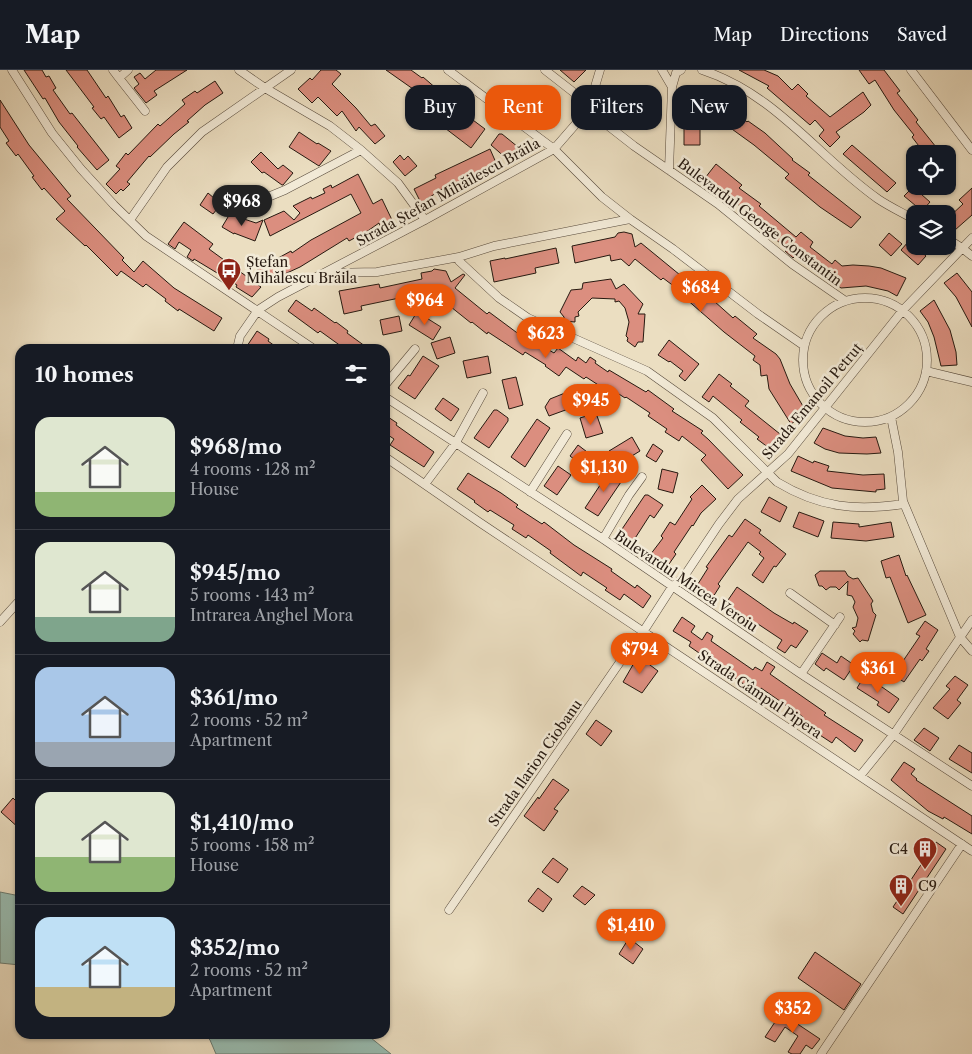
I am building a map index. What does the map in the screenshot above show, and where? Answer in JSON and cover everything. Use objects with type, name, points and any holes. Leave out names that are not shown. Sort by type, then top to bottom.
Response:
[{"type":"street","points":[[12,70],[52,133],[81,169],[146,236],[307,344]]},
{"type":"street","points":[[112,70],[145,111]]},
{"type":"street","points":[[119,78],[128,70]]},
{"type":"street","points":[[239,70],[265,88],[330,126],[361,150],[398,184],[425,220]]},
{"type":"street","points":[[130,220],[167,167],[202,132],[291,70]]},
{"type":"street","points":[[448,70],[554,149],[602,197],[630,219],[673,249],[758,314],[804,345]]},
{"type":"street","name":"Bulevardul George Constantin","points":[[545,70],[571,90]]},
{"type":"street","name":"Strada Ștefan Mihăilescu Brăila","points":[[596,85],[600,70]]},
{"type":"street","points":[[662,70],[672,87],[669,170]]},
{"type":"street","points":[[673,85],[676,73],[682,70]]},
{"type":"street","points":[[702,70],[723,77],[768,104],[878,199],[906,215]]},
{"type":"street","points":[[912,70],[972,150]]},
{"type":"street","name":"Strada Ștefan Mihăilescu Brăila","points":[[238,344],[240,336],[258,310],[278,297],[425,220],[554,149],[571,130]]},
{"type":"street","name":"Bulevardul George Constantin","points":[[614,130],[718,204],[792,264],[844,300]]},
{"type":"street","points":[[254,196],[268,197],[285,190],[361,150]]},
{"type":"street","points":[[324,273],[377,272],[459,257],[494,246],[630,219]]},
{"type":"street","name":"Strada Emanoil Petruț","points":[[643,632],[672,587],[682,578],[718,524],[738,499],[788,454],[903,310],[972,238]]},
{"type":"street","points":[[956,244],[972,256]]},
{"type":"street","points":[[459,257],[459,261],[499,298],[528,318],[647,371],[713,418],[777,482],[787,488],[839,507],[864,508],[904,504]]},
{"type":"street","points":[[868,297],[881,299],[903,310],[915,322],[923,338],[927,354],[926,371],[922,386],[914,398],[904,409],[891,417],[874,422],[857,422],[840,417],[825,408],[813,396],[805,380],[802,362],[804,345],[812,326],[826,310],[844,300],[868,297]]},
{"type":"street","points":[[390,379],[415,349]]},
{"type":"street","points":[[926,371],[972,382]]},
{"type":"street","points":[[425,484],[456,444],[483,393]]},
{"type":"street","name":"Bulevardul Mircea Veroiu","points":[[390,400],[603,539],[801,674],[972,786]]},
{"type":"street","points":[[891,417],[898,452],[904,504],[960,637],[972,651]]},
{"type":"street","points":[[530,492],[567,434]]},
{"type":"street","name":"Strada Câmpul Pipera","points":[[390,460],[479,522],[972,851]]},
{"type":"street","points":[[603,539],[642,477]]},
{"type":"street","points":[[790,593],[835,625]]},
{"type":"street","points":[[0,622],[15,606]]},
{"type":"street","points":[[801,674],[840,617]]},
{"type":"street","points":[[860,776],[894,734],[972,620]]},
{"type":"street","name":"Strada Ilarion Ciobanu","points":[[449,910],[629,649],[643,632]]},
{"type":"street","points":[[821,1054],[962,844]]},
{"type":"water","points":[[0,892],[15,895],[15,964],[0,963]]},
{"type":"water","points":[[372,1039],[391,1054],[216,1054],[210,1040]]},
{"type":"building","points":[[24,70],[42,70],[46,77],[49,76],[56,88],[53,90],[70,114],[72,113],[109,160],[97,170],[77,147]]},
{"type":"building","points":[[66,70],[87,70],[106,98],[108,96],[121,117],[124,115],[132,128],[119,138],[104,117],[101,119],[92,108],[94,107]]},
{"type":"building","points":[[156,70],[187,70],[154,91],[157,95],[146,103],[134,88],[139,84],[134,77],[140,73],[145,79]]},
{"type":"building","points":[[321,70],[336,70],[341,74],[332,84],[371,126],[375,124],[385,136],[375,144],[359,127],[356,131],[342,111],[337,116],[318,97],[312,103],[298,89],[310,78],[312,80]]},
{"type":"building","points":[[386,70],[411,70],[432,85],[407,85]]},
{"type":"building","points":[[560,70],[586,70],[574,82]]},
{"type":"building","points":[[739,70],[764,70],[778,76],[792,90],[798,84],[808,94],[806,96],[830,117],[863,92],[871,105],[836,132],[840,137],[830,147],[819,136],[824,130],[815,120],[810,125],[767,88],[769,86]]},
{"type":"building","points":[[859,70],[884,70],[900,91],[897,93],[918,120],[916,122],[934,145],[918,145],[912,137],[914,135],[894,110],[875,80],[869,84]]},
{"type":"building","points":[[215,81],[223,93],[205,105],[187,121],[189,122],[149,156],[127,182],[130,184],[123,191],[121,189],[116,194],[106,184],[120,169],[116,166],[126,153],[128,155],[158,124],[160,126],[185,104],[182,100]]},
{"type":"building","points":[[0,100],[29,145],[71,196],[67,199],[124,258],[122,260],[134,272],[143,261],[174,288],[222,318],[214,331],[179,309],[178,311],[146,284],[143,287],[121,271],[117,276],[56,219],[65,211],[44,188],[42,190],[18,154],[16,156],[6,143],[9,141],[0,127]]},
{"type":"building","points":[[748,121],[765,133],[792,160],[810,173],[808,175],[861,217],[851,228],[820,207],[785,178],[789,174],[733,130],[747,130]]},
{"type":"building","points":[[475,122],[485,129],[471,148],[448,130],[475,130]]},
{"type":"building","points":[[684,130],[700,130],[700,145],[684,145]]},
{"type":"building","points":[[299,132],[331,151],[319,166],[289,147]]},
{"type":"building","points":[[499,134],[502,134],[518,147],[507,159],[491,145]]},
{"type":"building","points":[[852,145],[896,183],[887,192],[843,154]]},
{"type":"building","points":[[490,149],[497,165],[458,185],[461,190],[454,194],[451,188],[444,191],[442,189],[427,199],[431,206],[424,209],[414,189],[436,178],[435,175]]},
{"type":"building","points":[[261,152],[278,169],[283,165],[293,173],[283,185],[264,172],[262,173],[251,162]]},
{"type":"building","points":[[400,155],[404,160],[408,156],[417,166],[405,176],[393,162]]},
{"type":"building","points":[[716,164],[742,185],[739,188],[761,204],[759,206],[796,237],[801,232],[813,242],[810,247],[832,264],[835,260],[842,266],[853,265],[881,268],[906,278],[897,296],[888,291],[866,286],[841,288],[796,255],[793,258],[785,251],[787,249],[739,208],[740,206],[705,178]]},
{"type":"building","points":[[358,174],[373,204],[382,199],[392,220],[380,226],[379,223],[362,235],[349,241],[347,238],[300,267],[265,283],[256,266],[270,260],[271,262],[291,251],[292,253],[311,240],[361,213],[351,194],[270,236],[264,220],[284,211],[294,220],[300,213],[293,206],[311,197],[312,199],[325,193],[323,189],[331,185],[332,188]]},
{"type":"building","points":[[972,188],[972,215],[956,229],[956,211],[963,204],[959,200]]},
{"type":"building","points":[[208,193],[221,204],[213,214],[200,205]]},
{"type":"building","points":[[906,194],[922,195],[930,202],[927,205],[915,205],[904,196]]},
{"type":"building","points":[[231,212],[256,223],[263,220],[255,241],[234,234],[222,227]]},
{"type":"building","points":[[184,222],[213,244],[209,249],[261,287],[252,297],[236,287],[237,285],[194,259],[193,261],[187,257],[191,250],[179,242],[175,249],[168,244]]},
{"type":"building","points":[[618,233],[632,234],[635,247],[641,243],[733,318],[735,316],[757,334],[753,338],[780,359],[790,384],[807,413],[791,424],[769,389],[767,375],[761,376],[760,365],[753,360],[755,356],[685,298],[687,296],[663,278],[661,280],[635,259],[629,266],[621,259],[611,261],[610,255],[575,263],[572,246],[615,237]]},
{"type":"building","points":[[889,233],[902,244],[891,256],[879,245]]},
{"type":"building","points":[[906,244],[906,254],[901,250]]},
{"type":"building","points":[[556,248],[559,263],[535,268],[536,273],[494,282],[490,261]]},
{"type":"building","points":[[907,255],[926,256],[918,265]]},
{"type":"building","points":[[434,269],[446,271],[451,282],[463,274],[465,275],[455,288],[487,314],[489,312],[520,335],[521,333],[554,353],[558,348],[576,361],[578,357],[586,363],[590,357],[608,372],[609,370],[646,392],[648,390],[674,409],[672,411],[703,431],[701,433],[743,475],[728,489],[701,460],[706,455],[682,436],[679,441],[665,432],[667,429],[648,416],[650,413],[626,397],[605,385],[603,388],[586,377],[584,379],[566,367],[559,376],[525,352],[523,355],[488,332],[487,334],[441,299],[434,295],[425,298],[428,292],[361,306],[362,310],[344,314],[339,291],[379,284],[380,288],[422,279],[421,273]]},
{"type":"building","points":[[957,273],[972,292],[972,327],[956,297],[944,283]]},
{"type":"building","points":[[611,279],[616,289],[624,284],[643,304],[638,314],[645,314],[643,342],[638,342],[635,347],[627,341],[628,338],[626,336],[629,322],[625,308],[619,301],[615,302],[615,299],[592,298],[578,312],[579,316],[575,317],[575,322],[564,321],[564,317],[560,312],[571,290],[582,289],[583,283]]},
{"type":"building","points":[[296,300],[312,311],[314,308],[336,322],[362,344],[338,344],[320,331],[318,333],[288,311]]},
{"type":"building","points":[[934,300],[950,330],[956,352],[957,365],[941,366],[934,337],[928,322],[920,311]]},
{"type":"building","points":[[417,312],[441,327],[433,340],[409,325]]},
{"type":"building","points":[[399,316],[402,331],[383,335],[380,320]]},
{"type":"building","points":[[257,331],[269,339],[268,341],[272,344],[248,344]]},
{"type":"building","points":[[450,337],[455,353],[437,359],[431,343]]},
{"type":"building","points":[[669,340],[699,364],[685,381],[679,376],[683,371],[658,355]]},
{"type":"building","points":[[423,356],[439,366],[415,399],[398,388],[408,375],[410,376]]},
{"type":"building","points":[[488,356],[491,373],[467,378],[463,361]]},
{"type":"building","points":[[719,374],[732,384],[730,386],[749,401],[745,406],[780,434],[769,448],[757,439],[759,437],[740,422],[742,420],[713,396],[709,402],[702,397]]},
{"type":"building","points":[[516,377],[523,405],[509,409],[502,380]]},
{"type":"building","points":[[565,393],[571,408],[549,416],[545,407],[550,399]]},
{"type":"building","points":[[443,398],[459,409],[451,421],[435,409]]},
{"type":"building","points":[[494,410],[508,418],[508,421],[489,448],[474,438]]},
{"type":"building","points":[[596,413],[603,433],[586,438],[580,418]]},
{"type":"building","points":[[390,418],[397,423],[396,425],[434,452],[424,467],[390,445],[394,439],[390,436]]},
{"type":"building","points":[[537,419],[550,428],[525,467],[511,457]]},
{"type":"building","points":[[823,428],[845,436],[876,437],[881,453],[839,453],[825,449],[814,443]]},
{"type":"building","points":[[632,437],[640,451],[617,465],[609,451]]},
{"type":"building","points":[[653,444],[663,451],[656,462],[646,456]]},
{"type":"building","points":[[578,445],[591,455],[583,466],[570,456]]},
{"type":"building","points":[[798,456],[813,463],[814,461],[829,466],[827,471],[863,475],[884,474],[885,489],[876,490],[876,492],[832,488],[791,471]]},
{"type":"building","points":[[558,466],[571,475],[557,495],[544,486]]},
{"type":"building","points":[[662,469],[678,473],[673,493],[658,489]]},
{"type":"building","points":[[610,470],[623,479],[598,516],[585,508]]},
{"type":"building","points":[[468,473],[501,493],[518,505],[516,507],[542,524],[544,522],[574,545],[612,569],[611,571],[635,588],[637,585],[651,596],[643,608],[624,594],[620,600],[605,590],[607,588],[583,572],[581,576],[528,535],[526,538],[512,529],[514,525],[490,510],[488,512],[457,489]]},
{"type":"building","points":[[702,485],[716,499],[701,513],[692,525],[674,552],[676,554],[667,567],[650,555],[663,538],[661,536],[670,522],[675,525],[692,499],[690,497]]},
{"type":"building","points":[[645,495],[663,505],[654,518],[650,515],[632,543],[618,535]]},
{"type":"building","points":[[769,497],[787,507],[780,522],[761,512]]},
{"type":"building","points":[[799,512],[824,521],[818,537],[793,527]]},
{"type":"building","points":[[745,519],[761,530],[759,533],[786,554],[776,567],[774,566],[763,583],[752,575],[764,558],[759,554],[761,552],[748,542],[718,584],[720,586],[713,597],[696,587],[708,568],[706,567],[729,535],[732,537]]},
{"type":"building","points":[[833,522],[859,524],[859,527],[891,522],[894,537],[866,541],[831,538]]},
{"type":"building","points":[[899,555],[906,576],[926,615],[908,623],[890,577],[886,578],[881,561]]},
{"type":"building","points":[[820,571],[845,571],[853,579],[858,578],[873,601],[871,604],[876,615],[868,641],[862,640],[860,642],[853,634],[855,631],[852,628],[856,627],[858,618],[853,607],[855,602],[852,596],[847,595],[848,581],[839,590],[836,587],[830,587],[826,590],[819,586],[815,575]]},
{"type":"building","points":[[737,587],[774,613],[808,631],[796,648],[791,645],[785,653],[777,648],[782,640],[726,603]]},
{"type":"building","points":[[682,617],[695,626],[691,632],[702,640],[707,632],[713,636],[711,641],[753,670],[755,667],[762,671],[767,662],[775,667],[770,674],[826,713],[824,715],[863,740],[855,752],[836,737],[832,743],[800,722],[803,717],[761,688],[758,694],[689,646],[691,642],[673,631]]},
{"type":"building","points":[[925,621],[938,630],[926,649],[929,651],[922,661],[920,659],[904,682],[889,672],[899,658],[903,661],[920,636],[916,634]]},
{"type":"building","points":[[822,653],[837,663],[841,656],[854,665],[844,680],[826,668],[824,671],[815,664]]},
{"type":"building","points":[[638,656],[658,671],[642,693],[623,682]]},
{"type":"building","points":[[865,675],[899,699],[889,713],[877,705],[879,702],[857,688]]},
{"type":"building","points":[[955,676],[968,685],[957,700],[961,703],[948,719],[933,708],[950,689],[946,686]]},
{"type":"building","points":[[596,720],[612,731],[601,746],[586,734]]},
{"type":"building","points":[[924,728],[939,738],[930,751],[914,740]]},
{"type":"building","points":[[959,745],[972,753],[972,773],[949,759]]},
{"type":"building","points":[[904,762],[915,769],[911,774],[916,780],[972,816],[972,834],[944,817],[943,819],[928,811],[891,780]]},
{"type":"building","points":[[553,779],[569,790],[554,809],[558,811],[544,831],[524,816]]},
{"type":"building","points":[[13,798],[15,800],[15,825],[1,812]]},
{"type":"building","points":[[936,842],[946,849],[903,914],[893,907]]},
{"type":"building","points":[[553,858],[568,869],[558,883],[542,872]]},
{"type":"building","points":[[582,886],[595,895],[585,905],[573,896]]},
{"type":"building","points":[[538,888],[552,899],[543,912],[528,901]]},
{"type":"building","points":[[629,938],[643,949],[633,964],[619,954]]},
{"type":"building","points":[[815,952],[861,984],[844,1010],[798,978]]},
{"type":"building","points":[[781,1013],[820,1039],[812,1049],[806,1045],[800,1054],[788,1052],[798,1036],[785,1027],[775,1042],[765,1037]]},
{"type":"place","name":"Ștefan Mihălescu Brăila","points":[[229,291]]},
{"type":"place","name":"C4","points":[[925,870]]},
{"type":"place","name":"C9","points":[[901,907]]}]
